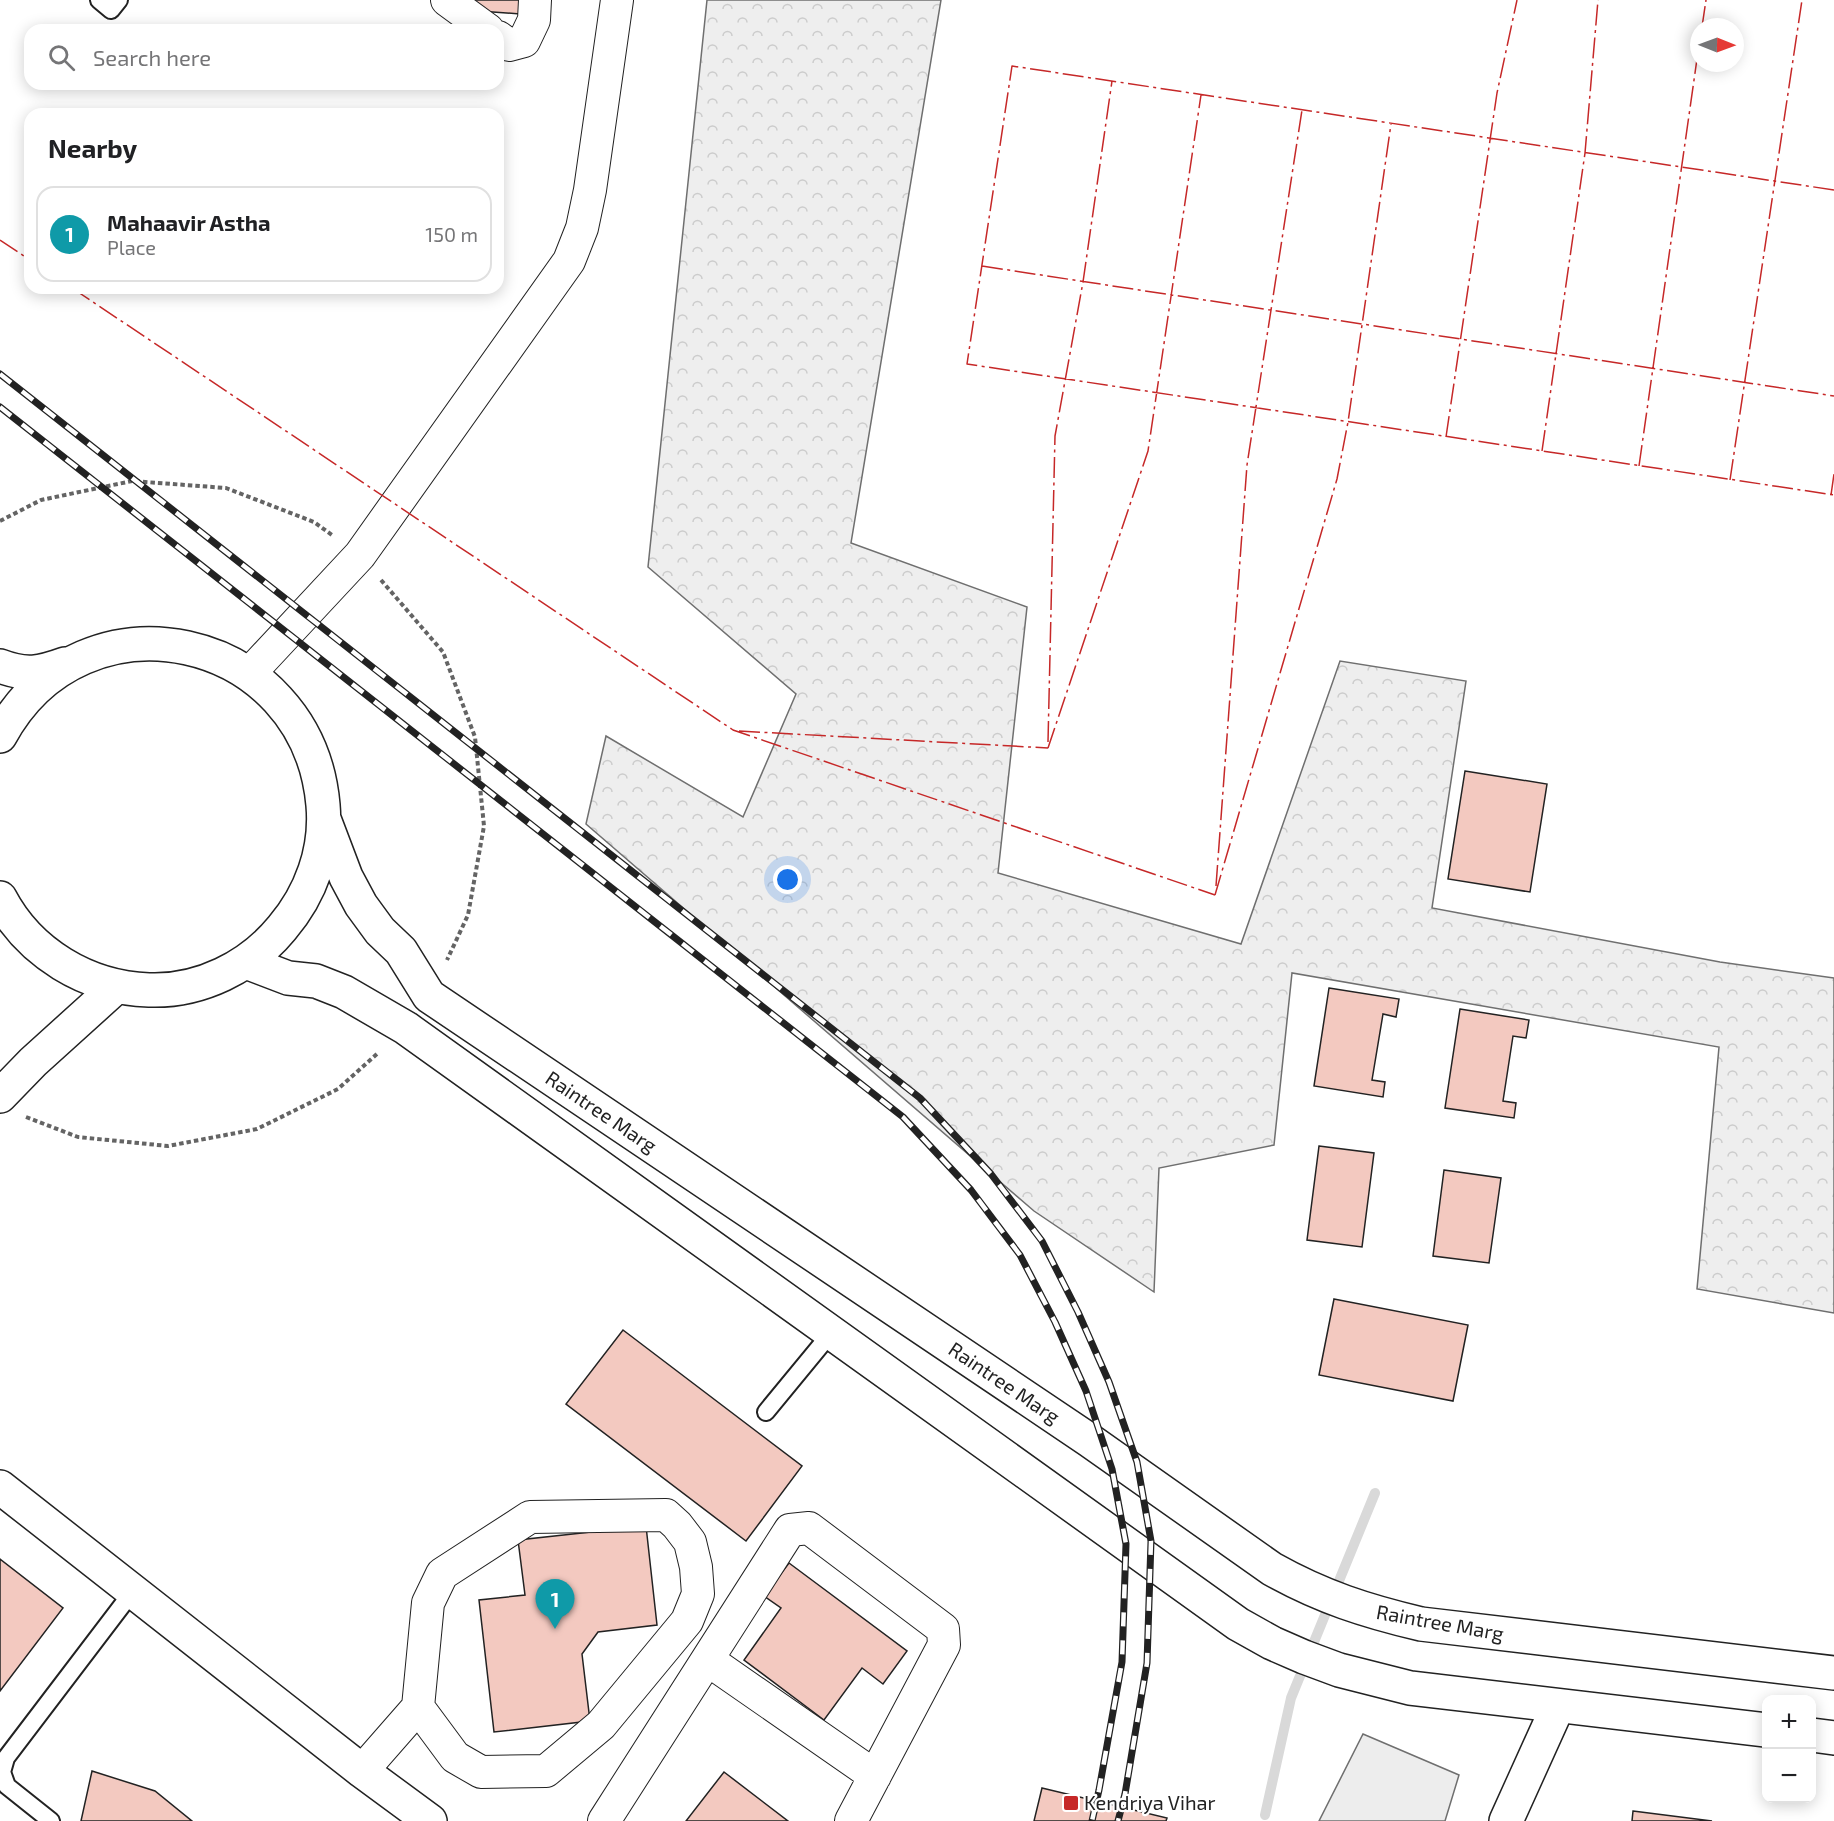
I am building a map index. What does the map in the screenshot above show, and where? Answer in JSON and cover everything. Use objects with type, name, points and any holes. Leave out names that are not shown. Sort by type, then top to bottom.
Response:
[{"type":"main road","points":[[0,666],[9,670],[39,673],[120,647],[153,643],[187,647],[219,657],[249,674],[275,696],[296,722],[312,752],[321,785],[324,819],[320,852],[310,885],[294,914],[272,940],[246,962],[216,977],[184,987],[150,990],[117,986],[84,976],[54,960],[29,938],[7,912],[0,898]]},
{"type":"main road","points":[[0,736],[9,719],[31,693],[58,672],[88,656]]},
{"type":"main road","name":"Raintree Marg","points":[[324,819],[346,877],[361,905],[380,931],[401,951],[429,996],[1089,1440],[1272,1569],[1300,1585],[1358,1608],[1421,1624],[1834,1673]]},
{"type":"main road","points":[[246,962],[288,978],[316,981],[344,992],[406,1028],[1238,1624],[1272,1643],[1322,1664],[1410,1688],[1762,1729]]},
{"type":"main road","points":[[11,1106],[33,1062],[117,986]]},
{"type":"main road","points":[[0,1487],[362,1771],[430,1821]]},
{"type":"main road","points":[[1506,1821],[1558,1706]]},
{"type":"main road","points":[[1816,1736],[1834,1738]]},
{"type":"street","points":[[447,0],[480,24]]},
{"type":"street","points":[[504,41],[509,45],[524,40],[534,20],[536,0]]},
{"type":"street","points":[[249,674],[360,555],[569,261],[582,228],[590,190],[616,0]]},
{"type":"street","points":[[362,1771],[418,1707],[428,1603],[442,1574],[530,1517],[666,1515],[678,1525],[690,1542],[696,1567],[698,1594],[687,1621],[601,1725],[546,1771],[481,1772],[455,1756],[418,1707]]},
{"type":"street","points":[[604,1821],[790,1530],[809,1528],[943,1629],[944,1645],[851,1821]]},
{"type":"street","points":[[708,1660],[875,1776]]},
{"type":"lane","points":[[99,0],[111,10],[119,0]]},
{"type":"lane","points":[[766,1412],[831,1333]]},
{"type":"lane","points":[[51,1821],[7,1786],[2,1772],[6,1758],[133,1591]]},
{"type":"path","points":[[11,1106],[78,1137]]},
{"type":"green space","points":[[707,0],[941,0],[851,543],[1027,607],[998,873],[1241,944],[1340,661],[1466,681],[1432,908],[1720,962],[1834,978],[1834,1313],[1697,1289],[1719,1047],[1292,973],[1274,1145],[1159,1168],[1154,1292],[1034,1211],[586,824],[606,736],[743,817],[796,694],[648,567]]},
{"type":"shaded area","points":[[1363,1734],[1459,1775],[1445,1821],[1319,1821]]},
{"type":"building","points":[[462,0],[522,0],[520,14],[479,11]]},
{"type":"building","points":[[1465,771],[1547,784],[1530,892],[1448,879]]},
{"type":"building","points":[[1329,988],[1399,999],[1396,1017],[1383,1014],[1372,1080],[1385,1082],[1383,1097],[1314,1086]]},
{"type":"building","points":[[1460,1009],[1529,1020],[1526,1038],[1513,1036],[1503,1101],[1516,1103],[1514,1118],[1445,1108]]},
{"type":"building","points":[[1319,1146],[1374,1153],[1362,1247],[1307,1240]]},
{"type":"building","points":[[1444,1170],[1501,1178],[1489,1263],[1433,1256]]},
{"type":"building","points":[[1334,1299],[1468,1325],[1453,1401],[1319,1375]]},
{"type":"building","points":[[623,1330],[802,1466],[746,1541],[566,1404]]},
{"type":"building","points":[[646,1526],[657,1625],[598,1632],[582,1654],[590,1721],[494,1732],[479,1600],[525,1595],[518,1540]]},
{"type":"building","points":[[0,1559],[63,1608],[0,1691]]},
{"type":"building","points":[[789,1563],[907,1651],[883,1684],[862,1668],[824,1720],[744,1660],[781,1608],[764,1596]]},
{"type":"building","points":[[92,1771],[155,1791],[192,1821],[81,1821]]},
{"type":"building","points":[[724,1772],[788,1821],[686,1821]]},
{"type":"building","name":"Kendriya Vihar","points":[[1042,1788],[1167,1818],[1166,1821],[1034,1821]]},
{"type":"building","points":[[1633,1811],[1712,1821],[1632,1821]]},
{"type":"waterway","points":[[1265,1815],[1291,1698],[1375,1493]]},
{"type":"railway","points":[[0,374],[920,1098],[991,1174],[1042,1241],[1078,1312],[1109,1382],[1137,1462],[1151,1541],[1147,1663],[1125,1794],[1118,1821]]},
{"type":"railway","points":[[0,407],[903,1117],[971,1190],[1020,1255],[1055,1322],[1086,1391],[1112,1469],[1126,1544],[1122,1662],[1092,1821]]},
{"type":"power","points":[[1446,437],[1497,93],[1517,0]]},
{"type":"power","points":[[1542,451],[1585,153],[1598,0]]},
{"type":"power","points":[[1703,18],[1706,0]]},
{"type":"power","points":[[1730,480],[1802,0]]},
{"type":"power","points":[[1834,190],[1012,66],[967,364],[1834,495]]},
{"type":"power","points":[[1639,466],[1695,72]]},
{"type":"power","points":[[1048,742],[1055,436],[1083,282],[1112,81]]},
{"type":"power","points":[[1048,748],[1148,451],[1201,95]]},
{"type":"power","points":[[1216,886],[1247,465],[1302,110]]},
{"type":"power","points":[[1215,895],[1337,479],[1348,422],[1391,124]]},
{"type":"power","points":[[0,240],[24,256]]},
{"type":"power","points":[[982,266],[1834,396]]},
{"type":"power","points":[[81,294],[733,730],[1215,895]]},
{"type":"power","points":[[1831,495],[1834,474]]},
{"type":"power","points":[[739,731],[1048,748]]},
{"type":"place","name":"Mahaavir Astha","points":[[555,1629]]},
{"type":"place","name":"Kendriya Vihar","points":[[1071,1803]]}]
